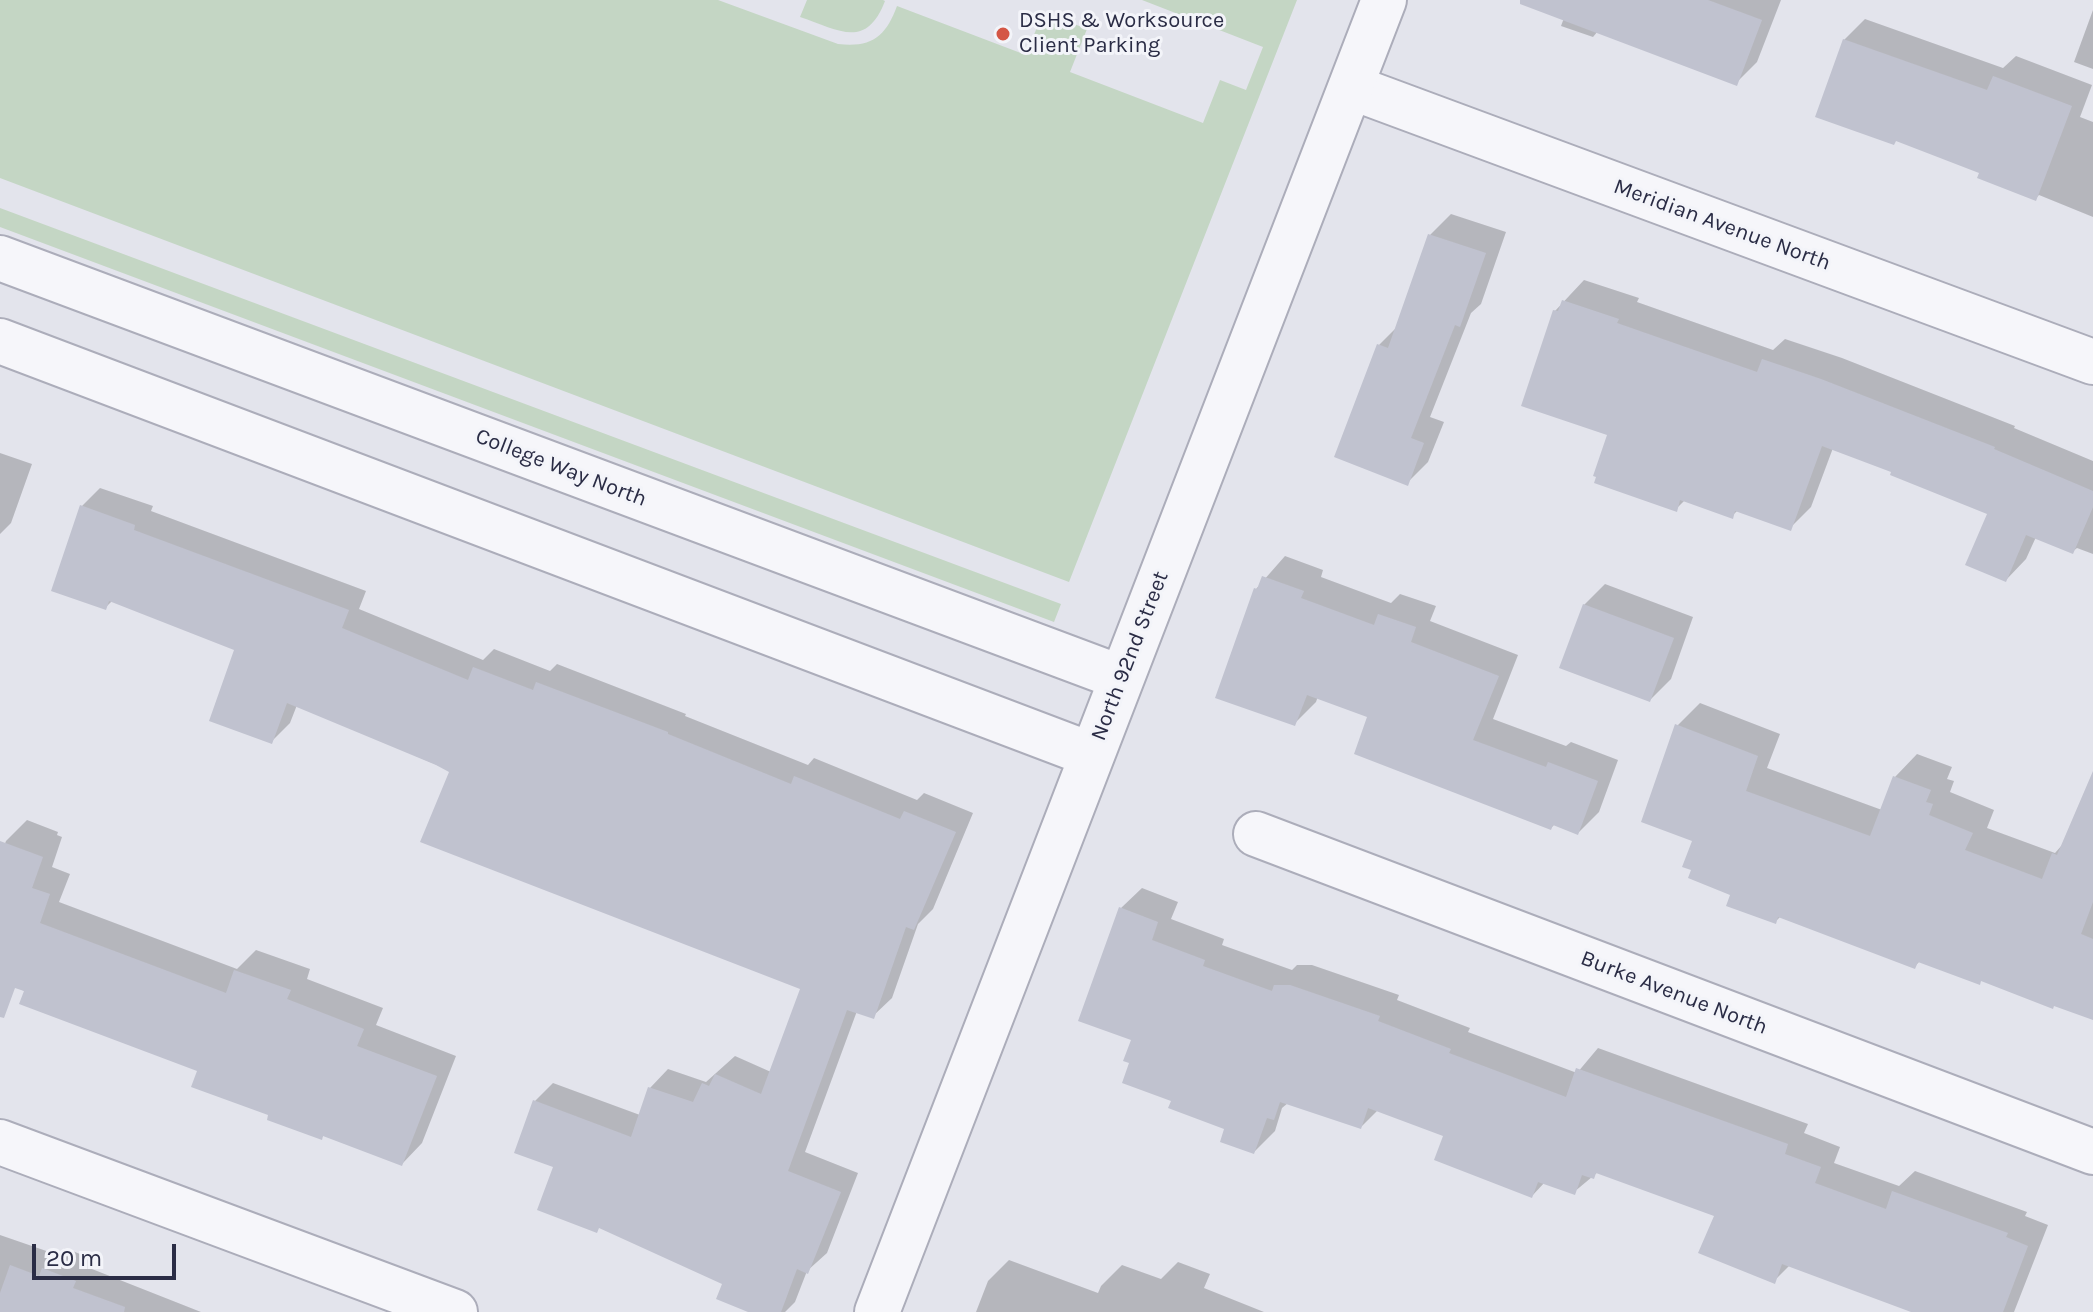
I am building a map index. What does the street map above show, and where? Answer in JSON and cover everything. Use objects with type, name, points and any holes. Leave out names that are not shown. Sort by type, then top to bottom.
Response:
[{"type":"street","name":"North 92nd Street","points":[[877,1312],[1384,0]]},
{"type":"street","name":"Meridian Avenue North","points":[[1351,87],[2093,362]]},
{"type":"street","name":"College Way North","points":[[0,258],[1122,678]]},
{"type":"street","points":[[0,341],[1092,755]]},
{"type":"street","name":"Burke Avenue North","points":[[1256,834],[2093,1152]]},
{"type":"street","points":[[0,1142],[455,1312]]},
{"type":"green space","points":[[0,0],[718,0],[838,44],[850,45],[876,38],[888,25],[897,6],[1026,55],[1043,12],[1087,29],[1070,72],[1203,123],[1220,80],[1246,90],[1263,47],[1142,0],[1297,0],[1069,582],[0,178]]},
{"type":"green space","points":[[807,0],[885,1],[869,26],[850,32],[800,17]]},
{"type":"green space","points":[[0,208],[1061,604],[1054,622],[0,227]]},
{"type":"building","points":[[1520,0],[1708,0],[1762,20],[1737,86],[1520,4]]},
{"type":"building","points":[[1843,39],[1987,90],[1993,76],[2072,106],[2036,201],[1977,178],[1979,173],[1896,141],[1894,145],[1815,117]]},
{"type":"building","points":[[1428,234],[1486,253],[1460,327],[1455,325],[1411,438],[1424,443],[1408,486],[1334,457],[1377,344],[1388,348]]},
{"type":"building","points":[[1562,300],[1619,319],[1617,323],[1757,372],[1762,359],[1821,379],[1995,447],[2093,491],[2093,507],[2073,554],[2026,535],[2006,582],[1965,565],[1987,514],[1822,446],[1791,531],[1735,511],[1733,519],[1680,500],[1677,512],[1594,483],[1596,477],[1593,476],[1607,435],[1521,406],[1553,310],[1558,311]]},
{"type":"building","points":[[80,505],[135,525],[134,530],[349,610],[342,628],[468,680],[473,667],[533,690],[536,682],[668,732],[791,784],[794,776],[900,819],[904,811],[956,832],[914,930],[906,927],[874,1019],[847,1010],[788,1171],[841,1192],[808,1274],[797,1269],[781,1312],[748,1312],[716,1299],[722,1284],[599,1228],[597,1233],[537,1210],[553,1167],[514,1153],[533,1100],[631,1137],[648,1087],[693,1102],[702,1083],[709,1086],[715,1074],[761,1094],[800,989],[420,842],[449,772],[436,765],[287,703],[272,744],[209,721],[234,650],[109,601],[106,610],[51,591]]},
{"type":"building","points":[[1262,576],[1304,591],[1301,598],[1374,625],[1378,614],[1416,627],[1411,642],[1499,676],[1473,740],[1546,767],[1548,762],[1598,781],[1578,835],[1553,825],[1551,830],[1354,754],[1367,717],[1307,695],[1295,726],[1215,698],[1254,588],[1257,589]]},
{"type":"building","points":[[1583,604],[1674,638],[1650,702],[1559,668]]},
{"type":"building","points":[[1675,724],[1758,756],[1746,791],[1870,836],[1893,776],[1931,790],[1926,802],[1933,804],[1929,815],[1973,833],[1965,850],[2042,879],[2052,853],[2057,855],[2093,771],[2093,902],[2081,934],[2093,939],[2093,1020],[1918,962],[1915,969],[1778,917],[1776,924],[1726,906],[1730,895],[1688,878],[1691,870],[1682,867],[1692,841],[1641,822]]},
{"type":"building","points":[[0,841],[43,857],[32,888],[50,894],[40,923],[226,993],[234,970],[291,990],[287,999],[364,1029],[357,1046],[437,1076],[402,1166],[323,1136],[322,1140],[267,1120],[268,1115],[191,1087],[197,1071],[19,1004],[24,991],[15,988],[4,1018],[0,1017]]},
{"type":"building","points":[[1119,907],[1158,922],[1152,940],[1205,960],[1203,966],[1272,991],[1274,985],[1290,985],[1380,1016],[1378,1021],[1451,1049],[1449,1053],[1566,1097],[1576,1068],[1788,1144],[1785,1154],[1821,1167],[1815,1183],[1886,1209],[1892,1191],[2008,1233],[2006,1237],[2028,1246],[2003,1312],[1911,1312],[1782,1264],[1775,1284],[1698,1253],[1714,1216],[1596,1173],[1594,1179],[1582,1175],[1575,1195],[1538,1182],[1532,1198],[1434,1160],[1443,1136],[1368,1108],[1361,1129],[1280,1102],[1274,1120],[1267,1118],[1254,1154],[1220,1142],[1224,1129],[1168,1108],[1171,1101],[1122,1083],[1129,1063],[1123,1061],[1131,1040],[1078,1021]]},
{"type":"building","points":[[10,1265],[39,1276],[42,1268],[76,1281],[73,1288],[125,1307],[124,1312],[0,1312],[0,1293]]},
{"type":"place","name":"DSHS & Worksource Client Parking","points":[[1003,34]]}]
